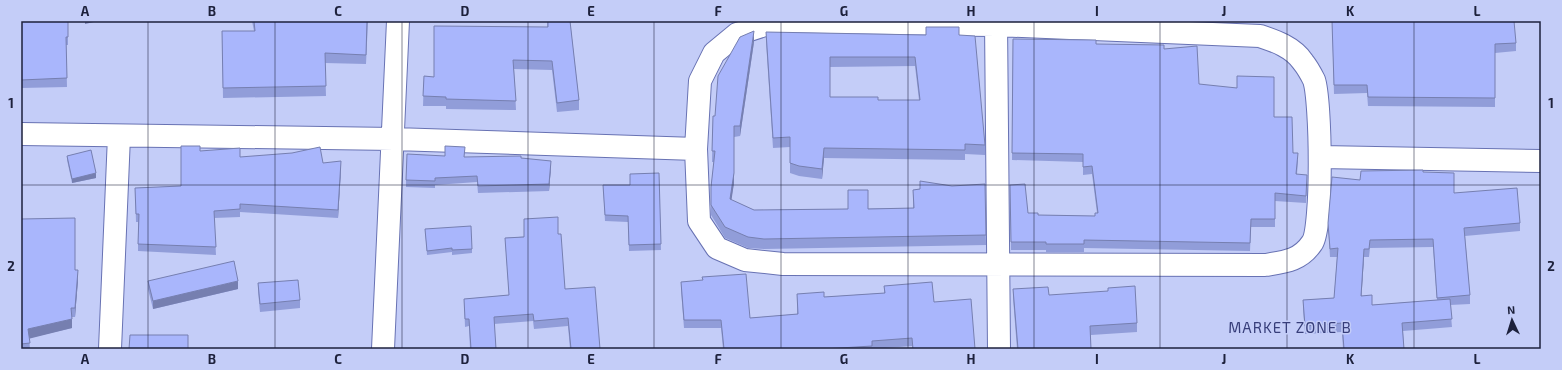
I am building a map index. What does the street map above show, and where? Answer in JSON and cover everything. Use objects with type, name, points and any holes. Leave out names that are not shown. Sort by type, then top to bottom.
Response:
[{"type":"street","points":[[383,349],[394,139],[398,21]]},
{"type":"street","points":[[771,23],[996,23],[1260,36],[1282,44],[1303,61],[1314,81],[1321,157],[1318,208],[1313,243],[1296,259],[1264,265],[999,263],[784,264],[745,260],[717,248],[699,221],[696,149],[700,80],[714,53],[737,34],[771,23]]},
{"type":"street","points":[[996,23],[999,349]]},
{"type":"street","points":[[21,134],[394,139],[696,149]]},
{"type":"street","points":[[110,349],[119,136]]},
{"type":"street","points":[[1321,157],[1541,161]]},
{"type":"building","points":[[21,21],[68,21],[68,37],[66,37],[67,78],[21,80]]},
{"type":"building","points":[[254,21],[367,21],[366,55],[325,53],[326,86],[223,88],[222,31],[255,31]]},
{"type":"building","points":[[548,21],[570,21],[579,100],[557,103],[552,61],[513,60],[516,101],[446,99],[446,97],[423,96],[424,76],[434,77],[434,26],[548,27]]},
{"type":"building","points":[[1332,21],[1514,21],[1516,43],[1495,44],[1495,98],[1368,97],[1367,85],[1334,85]]},
{"type":"building","points":[[926,27],[959,27],[959,35],[975,36],[985,145],[965,144],[965,150],[824,148],[822,169],[799,166],[790,163],[790,137],[773,138],[766,32],[926,35]],"holes":[[[830,57],[915,57],[920,100],[878,100],[878,97],[830,97]]]},
{"type":"building","points":[[754,31],[740,126],[734,126],[734,173],[730,199],[754,210],[848,209],[848,190],[868,190],[868,209],[914,208],[913,190],[920,189],[920,181],[952,186],[985,184],[986,235],[764,239],[748,237],[725,227],[711,205],[711,187],[715,151],[712,151],[713,116],[715,116],[718,76],[740,37]]},
{"type":"building","points":[[1013,39],[1096,40],[1096,44],[1164,45],[1164,49],[1197,46],[1199,84],[1237,88],[1237,76],[1274,77],[1274,117],[1292,117],[1293,153],[1298,153],[1296,174],[1307,175],[1306,196],[1275,193],[1275,219],[1251,219],[1250,243],[1084,240],[1084,244],[1011,242],[1010,185],[1025,184],[1028,213],[1038,213],[1038,215],[1095,216],[1095,213],[1098,213],[1092,166],[1083,167],[1083,154],[1012,153]]},
{"type":"building","points":[[181,146],[200,146],[200,151],[240,148],[240,157],[292,153],[320,147],[323,163],[341,161],[338,210],[240,204],[240,209],[214,211],[216,247],[138,244],[139,214],[136,214],[135,188],[181,186]]},
{"type":"building","points":[[445,146],[465,147],[464,157],[521,156],[521,158],[551,161],[549,184],[478,186],[477,176],[435,178],[435,181],[406,180],[407,154],[445,156]]},
{"type":"building","points":[[91,150],[96,173],[72,179],[67,156]]},
{"type":"building","points":[[1423,170],[1423,172],[1454,173],[1454,193],[1517,188],[1520,223],[1464,228],[1470,295],[1437,298],[1433,239],[1370,240],[1369,249],[1364,249],[1361,296],[1372,295],[1372,305],[1450,299],[1452,319],[1402,323],[1404,349],[1344,349],[1342,323],[1305,326],[1303,300],[1334,298],[1338,248],[1330,249],[1328,223],[1332,177],[1360,180],[1361,171]]},
{"type":"building","points":[[659,173],[661,244],[629,245],[628,216],[605,215],[603,185],[630,185],[630,174]]},
{"type":"building","points":[[558,217],[558,234],[561,234],[565,289],[595,287],[600,349],[571,349],[568,318],[534,321],[533,314],[494,317],[496,349],[471,349],[469,319],[465,319],[464,299],[509,295],[505,238],[524,237],[524,219]]},
{"type":"building","points":[[75,218],[75,270],[78,270],[75,308],[71,308],[72,319],[28,329],[30,343],[21,344],[21,219]]},
{"type":"building","points":[[471,226],[472,249],[452,250],[452,248],[427,251],[425,229]]},
{"type":"building","points":[[234,261],[238,281],[153,301],[148,281]]},
{"type":"building","points":[[746,274],[750,318],[798,314],[797,294],[824,292],[824,297],[885,293],[884,286],[932,282],[934,302],[971,299],[975,349],[913,349],[912,338],[872,341],[872,346],[824,349],[724,349],[721,320],[684,320],[681,282],[703,280],[702,277]]},
{"type":"building","points":[[298,280],[300,300],[260,304],[258,283]]},
{"type":"building","points":[[1135,286],[1137,323],[1090,326],[1091,349],[1018,349],[1013,289],[1048,287],[1049,295],[1108,291],[1108,288]]},
{"type":"building","points":[[130,335],[188,335],[188,349],[129,349]]},
{"type":"district","name":"MARKET ZONE B","points":[[1290,327]]}]
